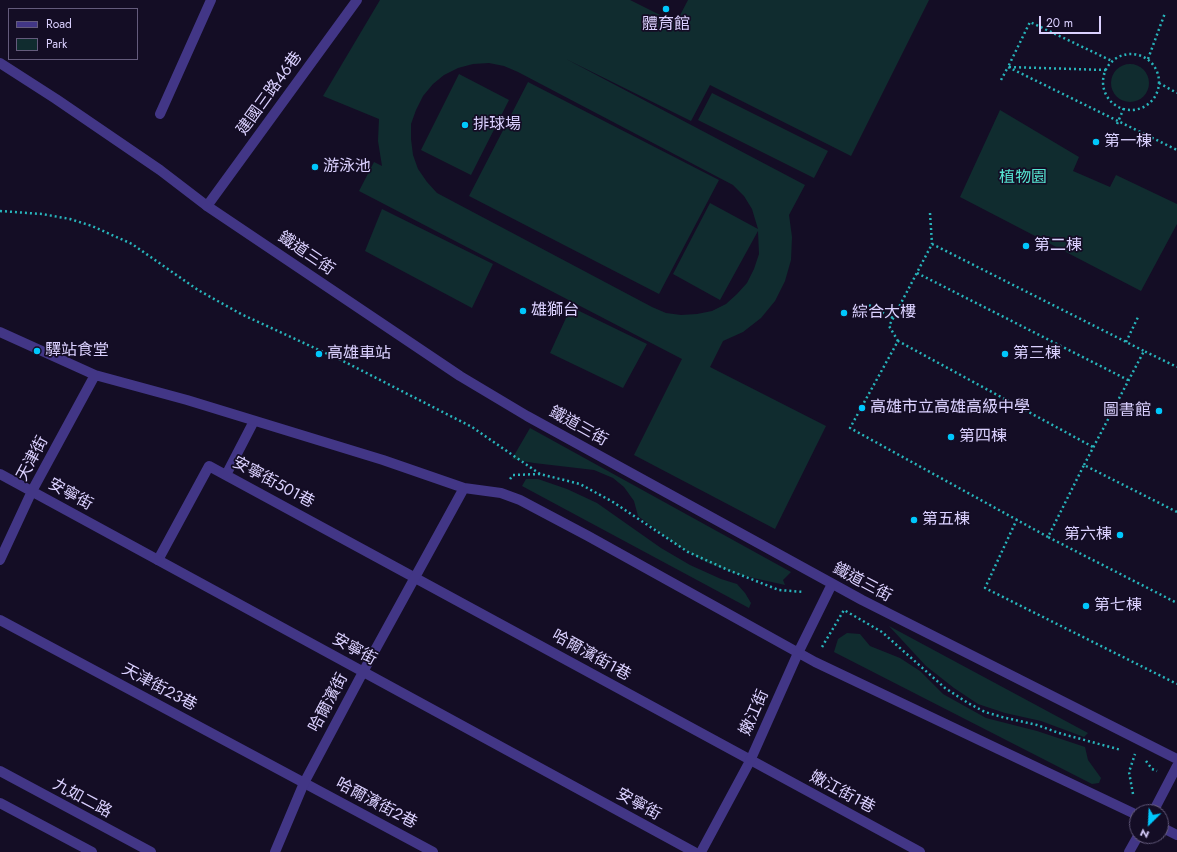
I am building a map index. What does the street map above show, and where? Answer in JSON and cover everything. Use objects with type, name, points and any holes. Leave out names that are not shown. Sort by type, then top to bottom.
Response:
[{"type":"street","points":[[160,114],[211,0]]},
{"type":"street","name":"建國三路46巷","points":[[208,206],[357,0]]},
{"type":"street","name":"鐵道三街","points":[[0,62],[160,170],[208,206],[460,376],[527,416],[832,584],[1177,759]]},
{"type":"street","points":[[0,332],[95,375],[383,460],[464,488],[500,493],[520,500],[588,536],[798,653],[1129,811]]},
{"type":"street","name":"天津街","points":[[0,560],[32,491],[95,375]]},
{"type":"street","points":[[226,475],[254,421]]},
{"type":"street","name":"安寧街501巷","points":[[158,560],[209,466],[416,577]]},
{"type":"street","name":"安寧街","points":[[0,474],[694,852]]},
{"type":"street","name":"哈爾濱街","points":[[275,852],[304,783],[464,488]]},
{"type":"street","name":"哈爾濱街1巷","points":[[416,577],[750,761]]},
{"type":"street","name":"嫩江街","points":[[701,852],[750,761],[798,653],[832,584]]},
{"type":"street","name":"天津街23巷","points":[[0,620],[304,783]]},
{"type":"street","name":"嫩江街1巷","points":[[750,761],[920,852]]},
{"type":"street","points":[[1157,804],[1177,766]]},
{"type":"street","name":"九如二路","points":[[0,772],[151,852]]},
{"type":"street","name":"哈爾濱街2巷","points":[[304,783],[433,852]]},
{"type":"street","points":[[0,803],[92,852]]},
{"type":"path","points":[[1148,60],[1165,13]]},
{"type":"path","points":[[1001,80],[1030,22],[1112,61]]},
{"type":"path","points":[[1132,54],[1143,56],[1148,60],[1158,72],[1159,83],[1157,94],[1150,103],[1140,108],[1130,110],[1119,107],[1110,101],[1104,91],[1103,80],[1106,70],[1112,61],[1122,55],[1132,54]]},
{"type":"path","points":[[1008,67],[1106,70]]},
{"type":"path","points":[[1008,67],[1119,120],[1177,150]]},
{"type":"path","points":[[1159,83],[1177,93]]},
{"type":"path","points":[[1116,124],[1124,108]]},
{"type":"path","points":[[0,210],[42,214],[70,219],[92,226],[126,241],[198,290],[241,314],[345,362],[472,427],[540,474]]},
{"type":"path","points":[[930,213],[932,244],[889,326],[898,341],[1093,447]]},
{"type":"path","points":[[932,244],[1177,367]]},
{"type":"path","points":[[916,273],[1128,380]]},
{"type":"path","points":[[869,305],[893,318]]},
{"type":"path","points":[[1126,342],[1139,315]]},
{"type":"path","points":[[898,341],[850,428],[1048,536],[1177,603]]},
{"type":"path","points":[[1048,536],[1144,351]]},
{"type":"path","points":[[1084,465],[1177,512]]},
{"type":"path","points":[[500,493],[513,475],[540,474],[580,484],[613,502],[688,552],[779,590],[804,592]]},
{"type":"path","points":[[1017,519],[985,588],[1177,684]]},
{"type":"path","points":[[822,647],[844,610],[882,632],[954,695],[985,712],[1037,724],[1059,733],[1135,754],[1129,772],[1133,794]]},
{"type":"green space","points":[[380,0],[630,0],[676,23],[688,0],[929,0],[851,156],[710,85],[691,121],[566,59],[805,185],[789,215],[792,237],[791,260],[785,281],[775,301],[761,318],[743,332],[723,341],[710,367],[826,426],[775,529],[634,455],[682,359],[359,191],[374,162],[382,166],[378,141],[379,119],[323,96]],"holes":[[[489,63],[504,66],[733,185],[744,196],[752,209],[758,229],[710,203],[673,274],[720,300],[758,231],[759,254],[747,283],[737,294],[726,304],[712,311],[681,315],[666,313],[437,193],[418,169],[413,155],[411,124],[423,96],[433,84],[444,75],[458,68],[473,64]]]},
{"type":"green space","points":[[1126,64],[1134,64],[1144,69],[1148,76],[1148,90],[1144,97],[1134,102],[1126,102],[1116,97],[1114,94],[1111,87],[1111,79],[1116,69],[1119,67]]},
{"type":"green space","name":"排球場","points":[[459,74],[509,100],[471,175],[421,150]]},
{"type":"green space","points":[[528,82],[719,180],[659,294],[469,196]]},
{"type":"green space","points":[[712,93],[828,151],[814,178],[698,120]]},
{"type":"green space","name":"植物園","points":[[1000,110],[1079,157],[1073,171],[1110,187],[1116,175],[1177,204],[1177,224],[1141,291],[960,197]]},
{"type":"green space","points":[[382,209],[493,264],[472,308],[365,251]]},
{"type":"green space","points":[[571,307],[647,344],[623,388],[550,353]]},
{"type":"green space","points":[[530,428],[791,572],[783,580],[785,585],[740,575],[708,563],[678,546],[638,516],[634,501],[624,487],[613,478],[594,470],[512,459]]},
{"type":"green space","points":[[526,479],[538,479],[567,489],[597,503],[661,548],[690,565],[721,579],[737,584],[751,603],[749,608],[522,486]]},
{"type":"green space","points":[[889,626],[1088,733],[1084,737],[1041,721],[1005,713],[978,704],[954,688],[926,666]]},
{"type":"green space","points":[[847,633],[860,634],[870,646],[900,658],[920,671],[943,694],[986,718],[1037,731],[1085,747],[1088,760],[1101,778],[1099,783],[1092,784],[834,652],[838,639]]},
{"type":"place","name":"體育館","points":[[666,9]]},
{"type":"place","name":"排球場","points":[[465,125]]},
{"type":"place","name":"第一棟","points":[[1096,142]]},
{"type":"place","name":"游泳池","points":[[315,167]]},
{"type":"place","name":"第二棟","points":[[1026,246]]},
{"type":"place","name":"雄獅台","points":[[523,311]]},
{"type":"place","name":"綜合大樓","points":[[844,313]]},
{"type":"place","name":"驛站食堂","points":[[37,351]]},
{"type":"place","name":"高雄車站","points":[[319,354]]},
{"type":"place","name":"第三棟","points":[[1005,354]]},
{"type":"place","name":"高雄市立高雄高級中學","points":[[862,408]]},
{"type":"place","name":"圖書館","points":[[1159,411]]},
{"type":"place","name":"第四棟","points":[[951,437]]},
{"type":"place","name":"第五棟","points":[[914,520]]},
{"type":"place","name":"第六棟","points":[[1120,535]]},
{"type":"place","name":"第七棟","points":[[1086,606]]}]
